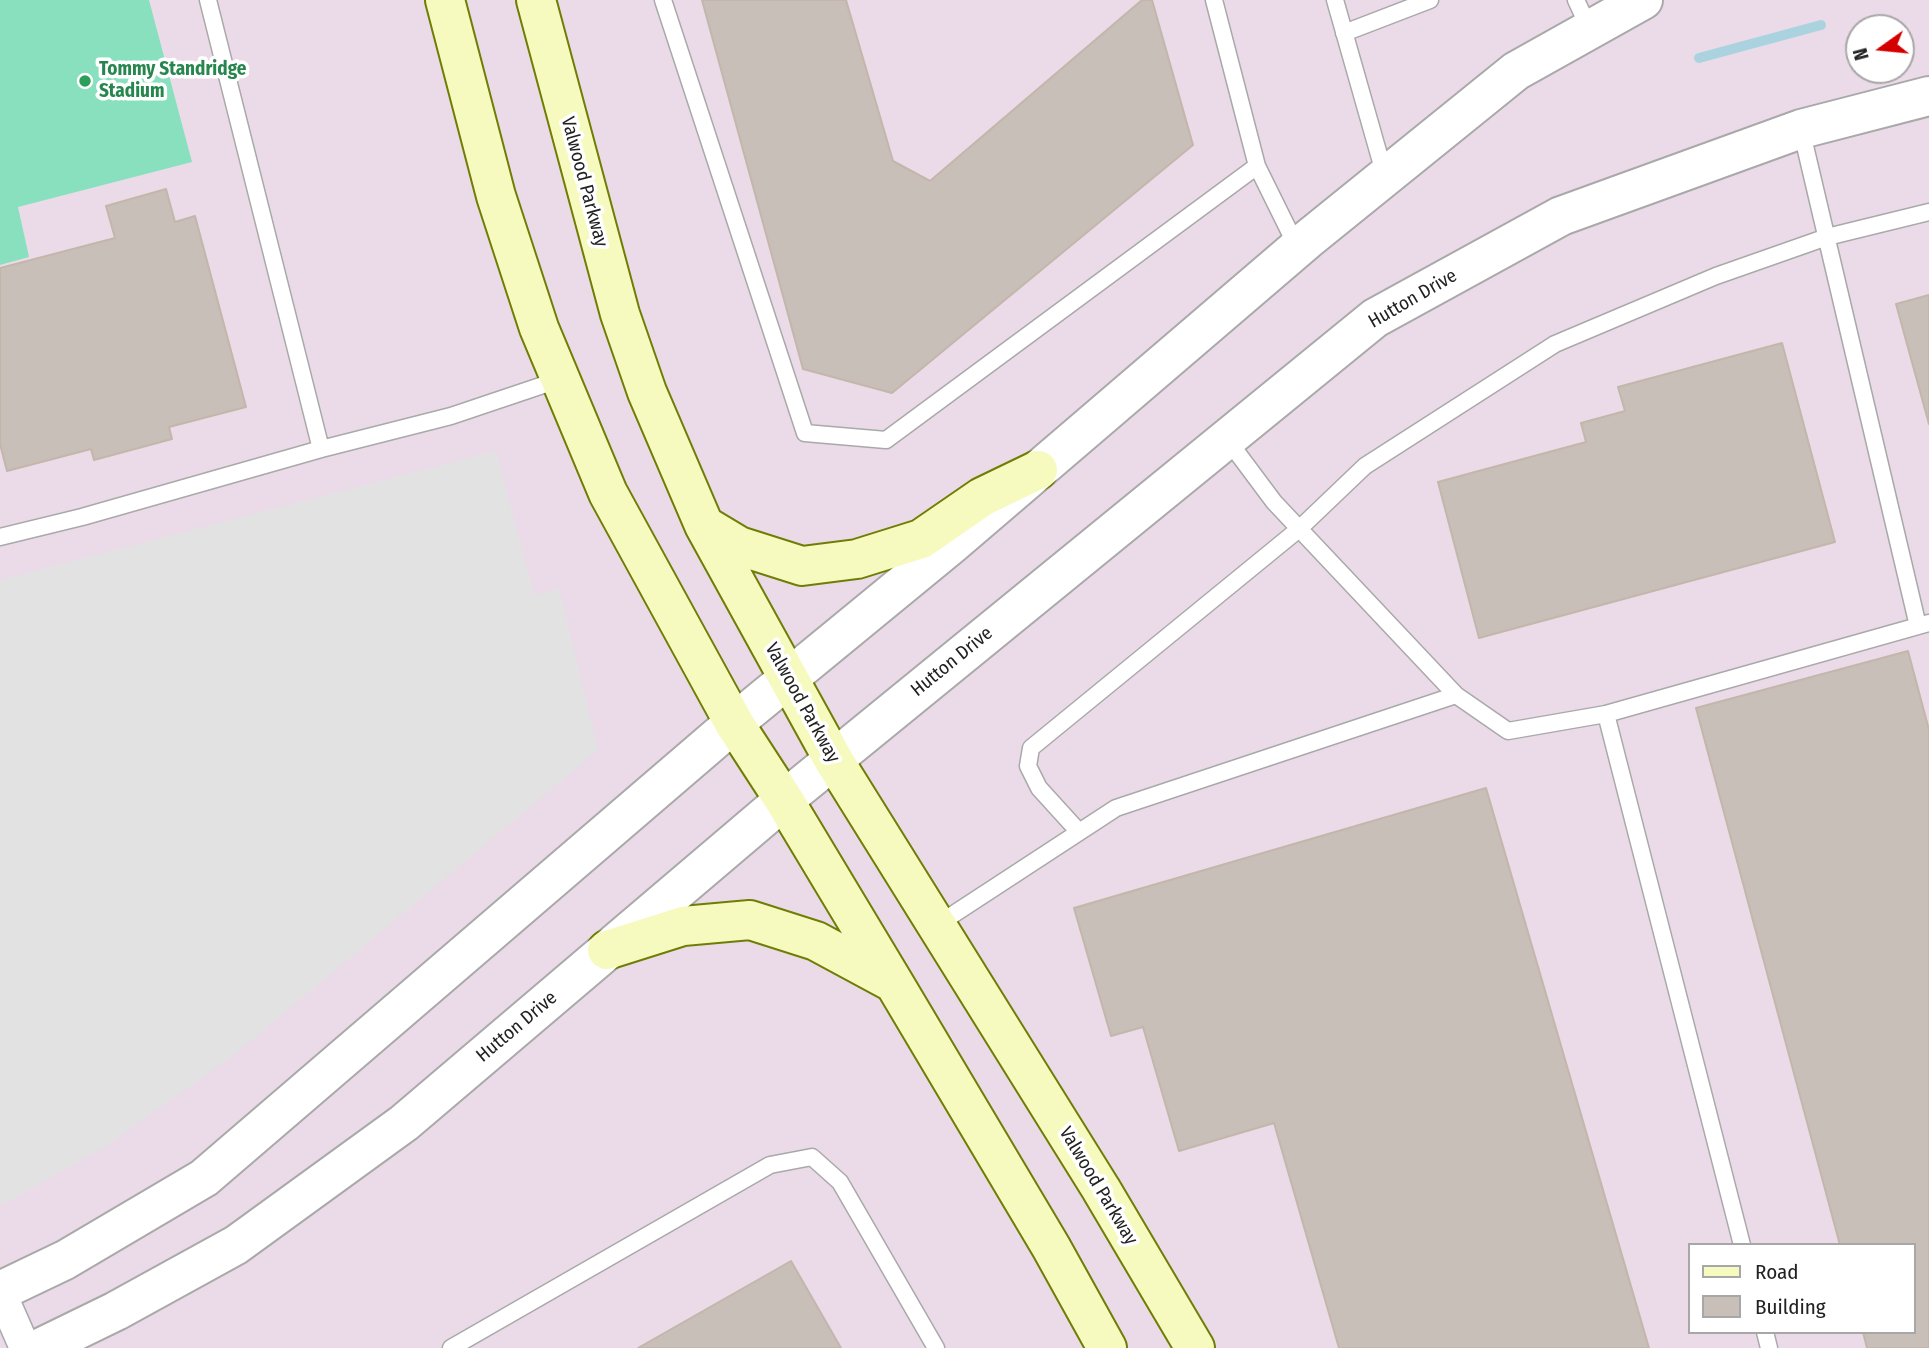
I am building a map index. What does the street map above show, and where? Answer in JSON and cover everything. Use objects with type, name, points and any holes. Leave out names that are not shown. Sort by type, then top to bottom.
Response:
[{"type":"main road","points":[[445,0],[496,196],[539,328],[608,493],[734,723],[784,800],[894,983],[1051,1247],[1107,1348]]},
{"type":"main road","name":"Valwood Parkway","points":[[536,0],[620,314],[647,393],[704,525],[833,759],[1101,1189],[1195,1348]]},
{"type":"main road","points":[[704,525],[739,546],[802,566],[857,559],[921,539],[982,497],[1038,470]]},
{"type":"main road","points":[[607,950],[683,926],[750,920],[816,941],[894,983]]},
{"type":"street","points":[[25,1348],[0,1291],[65,1260],[204,1178],[734,723],[953,544],[1297,247],[1583,15],[1643,0]]},
{"type":"street","name":"Hutton Drive","points":[[40,1348],[117,1311],[236,1245],[404,1123],[833,759],[1376,318],[1561,216],[1801,129],[1929,96]]},
{"type":"lane","points":[[208,0],[321,449]]},
{"type":"lane","points":[[663,0],[805,433],[886,440],[1257,166]]},
{"type":"lane","points":[[1214,0],[1257,166],[1297,247]]},
{"type":"lane","points":[[1335,0],[1385,177]]},
{"type":"lane","points":[[1344,33],[1430,0]]},
{"type":"lane","points":[[1227,439],[1274,502],[1456,695],[1508,731],[1606,714],[1924,624],[1801,129]]},
{"type":"lane","points":[[1079,832],[1039,788],[1028,766],[1031,748],[1299,529],[1366,466],[1555,344],[1716,276],[1827,237],[1929,212]]},
{"type":"lane","points":[[0,537],[452,416],[561,379]]},
{"type":"lane","points":[[937,925],[1116,808],[1456,695]]},
{"type":"lane","points":[[1606,714],[1741,1243]]},
{"type":"lane","points":[[451,1348],[770,1165],[813,1157],[840,1182],[936,1348]]},
{"type":"shaded area","points":[[0,0],[1929,0],[1929,1348],[0,1348]]},
{"type":"shaded area","points":[[496,451],[534,595],[559,589],[598,750],[234,1055],[103,1148],[2,1205],[0,580]]},
{"type":"green space","name":"Tommy Standridge Stadium","points":[[0,0],[149,0],[192,162],[18,207],[29,257],[0,265]]},
{"type":"building","points":[[702,0],[846,0],[893,161],[930,181],[1142,0],[1152,0],[1193,145],[892,393],[803,369]]},
{"type":"building","points":[[166,189],[175,222],[195,216],[246,407],[169,427],[172,439],[94,460],[91,449],[7,471],[0,444],[0,268],[115,238],[106,206]]},
{"type":"building","points":[[1929,295],[1929,424],[1896,304]]},
{"type":"building","points":[[1782,343],[1835,542],[1479,638],[1438,482],[1586,442],[1581,423],[1625,411],[1618,387]]},
{"type":"building","points":[[1908,651],[1929,730],[1929,1348],[1867,1348],[1864,1334],[1915,1334],[1915,1243],[1839,1243],[1696,708]]},
{"type":"building","points":[[1486,788],[1649,1348],[1339,1348],[1274,1123],[1179,1151],[1143,1027],[1111,1036],[1074,908]]},
{"type":"building","points":[[791,1261],[841,1348],[638,1348]]},
{"type":"waterway","points":[[1699,58],[1821,25]]},
{"type":"place","name":"Tommy Standridge Stadium","points":[[85,81]]}]
